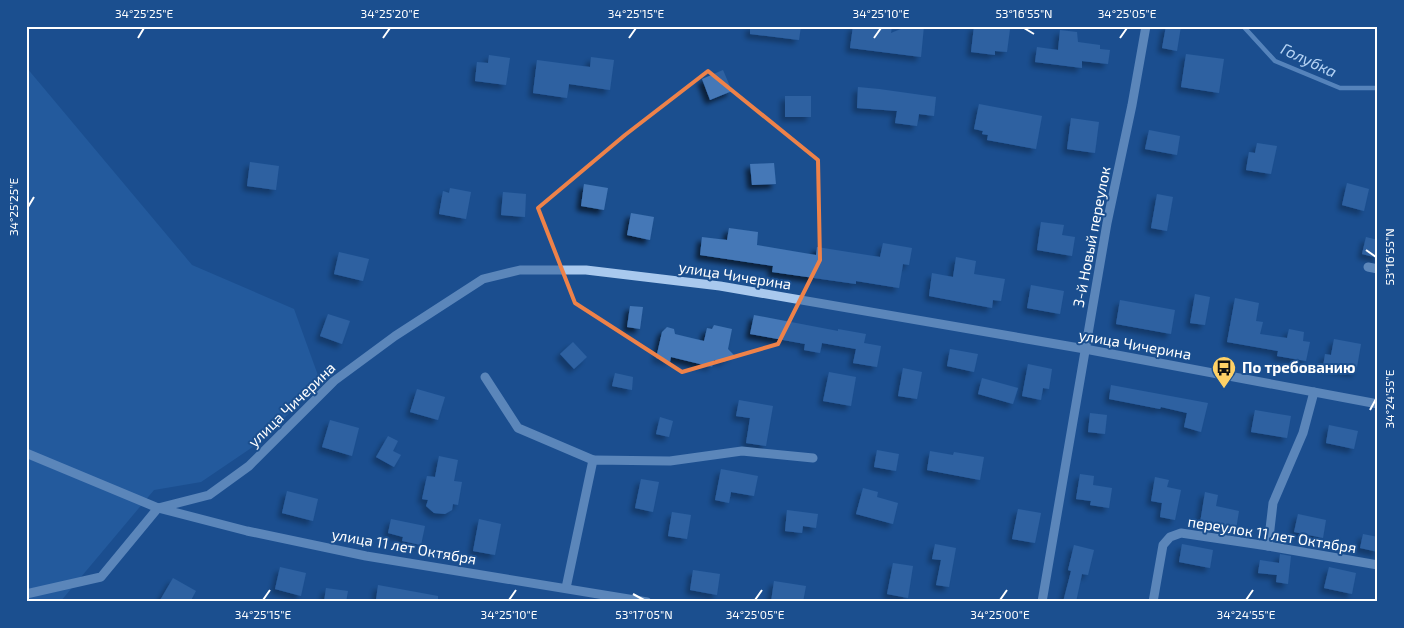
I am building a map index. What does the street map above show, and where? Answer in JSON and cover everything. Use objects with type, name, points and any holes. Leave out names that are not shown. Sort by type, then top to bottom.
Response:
[{"type":"street","name":"3-й Новый переулок","points":[[1042,602],[1107,223],[1132,105],[1146,26]]},
{"type":"street","points":[[1368,267],[1378,269]]},
{"type":"street","name":"улица Чичерина","points":[[158,508],[209,495],[249,466],[334,381],[395,336],[482,279],[520,270],[586,270],[720,286],[1085,349],[1378,404]]},
{"type":"street","points":[[486,377],[518,428],[593,460],[670,461],[742,451],[813,458]]},
{"type":"street","points":[[1268,546],[1273,503],[1304,433],[1314,392]]},
{"type":"street","name":"улица 11 лет Октября","points":[[26,453],[158,508],[247,531],[366,556],[566,588],[601,598],[647,602]]},
{"type":"street","points":[[566,588],[593,460]]},
{"type":"street","points":[[26,594],[101,577],[158,508]]},
{"type":"street","name":"переулок 11 лет Октября","points":[[1153,602],[1163,545],[1170,537],[1181,533],[1378,565]]},
{"type":"highlighted area","points":[[708,71],[818,160],[820,260],[778,344],[682,372],[575,303],[538,208],[625,135]]},
{"type":"shaded area","points":[[26,67],[192,265],[294,309],[320,381],[263,440],[201,482],[154,490],[60,602],[26,602]]},
{"type":"building","points":[[750,26],[801,26],[799,40],[750,34]]},
{"type":"building","points":[[853,26],[892,26],[891,33],[908,26],[924,26],[921,57],[850,48]]},
{"type":"building","points":[[974,26],[1010,29],[1007,52],[995,51],[995,55],[971,52]]},
{"type":"building","points":[[1166,26],[1181,26],[1177,51],[1162,48]]},
{"type":"building","points":[[1060,30],[1077,32],[1078,42],[1100,45],[1100,49],[1110,50],[1108,64],[1082,61],[1082,68],[1035,62],[1037,47],[1058,50]]},
{"type":"building","points":[[1186,54],[1224,59],[1219,93],[1181,87]]},
{"type":"building","points":[[489,55],[510,58],[506,85],[475,81],[477,62],[488,63]]},
{"type":"building","points":[[591,57],[614,60],[610,90],[569,84],[567,98],[533,93],[537,60],[590,67]]},
{"type":"building","points":[[723,70],[732,91],[710,100],[702,79]]},
{"type":"building","points":[[858,87],[936,97],[934,116],[919,114],[917,126],[895,123],[897,111],[857,108]]},
{"type":"building","points":[[785,96],[811,96],[811,117],[785,117]]},
{"type":"building","points":[[979,104],[1042,116],[1036,149],[987,140],[988,135],[982,134],[983,131],[974,129]]},
{"type":"building","points":[[1071,118],[1099,122],[1095,153],[1067,149]]},
{"type":"building","points":[[1149,130],[1180,136],[1177,155],[1145,149]]},
{"type":"building","points":[[1257,143],[1277,146],[1271,174],[1246,170],[1249,152],[1255,153]]},
{"type":"building","points":[[250,162],[279,166],[276,190],[247,186]]},
{"type":"building","points":[[774,163],[776,184],[752,185],[750,164]]},
{"type":"building","points":[[1347,183],[1369,189],[1364,211],[1342,205]]},
{"type":"building","points":[[584,184],[608,188],[604,210],[581,206]]},
{"type":"building","points":[[450,188],[471,192],[466,219],[439,214],[443,191],[449,193]]},
{"type":"building","points":[[503,192],[526,194],[525,217],[501,215]]},
{"type":"building","points":[[1157,194],[1173,197],[1167,231],[1151,228]]},
{"type":"building","points":[[631,213],[654,217],[650,240],[627,235]]},
{"type":"building","points":[[1041,222],[1064,225],[1062,235],[1075,237],[1072,256],[1037,250]]},
{"type":"building","points":[[729,228],[758,232],[757,245],[816,255],[817,247],[880,257],[883,243],[912,248],[909,265],[903,264],[899,288],[856,281],[856,284],[772,272],[773,266],[700,255],[702,237],[727,240]]},
{"type":"building","points":[[1366,237],[1378,240],[1378,258],[1362,254]]},
{"type":"building","points":[[339,252],[369,259],[363,281],[334,274]]},
{"type":"building","points":[[956,257],[976,261],[974,274],[1005,279],[1001,301],[993,300],[992,308],[929,296],[932,273],[953,277]]},
{"type":"building","points":[[1031,285],[1064,291],[1060,314],[1027,308]]},
{"type":"building","points":[[1195,294],[1210,297],[1205,325],[1190,323]]},
{"type":"building","points":[[1235,298],[1259,303],[1256,321],[1263,322],[1260,334],[1287,338],[1289,329],[1304,332],[1303,341],[1310,342],[1306,361],[1277,356],[1278,351],[1227,342]]},
{"type":"building","points":[[1120,300],[1175,310],[1171,334],[1116,324]]},
{"type":"building","points":[[630,306],[643,307],[640,329],[627,327]]},
{"type":"building","points":[[328,314],[350,321],[342,344],[320,336]]},
{"type":"building","points":[[754,315],[838,331],[838,329],[866,334],[864,343],[881,346],[877,367],[853,363],[856,349],[822,343],[820,353],[804,350],[805,344],[750,334]]},
{"type":"building","points":[[714,325],[732,329],[728,349],[734,355],[726,359],[725,362],[714,360],[712,367],[671,357],[670,362],[656,358],[662,332],[667,327],[674,329],[675,334],[704,341],[707,328],[712,329]]},
{"type":"building","points":[[1334,339],[1361,344],[1356,373],[1323,367],[1325,354],[1331,355]]},
{"type":"building","points":[[573,342],[587,357],[574,369],[560,354]]},
{"type":"building","points":[[950,349],[978,354],[974,372],[947,366]]},
{"type":"building","points":[[1028,364],[1052,369],[1049,389],[1043,388],[1041,400],[1022,396]]},
{"type":"building","points":[[903,368],[922,372],[917,399],[898,396]]},
{"type":"building","points":[[829,372],[856,377],[851,406],[823,401]]},
{"type":"building","points":[[615,373],[633,377],[632,390],[612,386]]},
{"type":"building","points":[[982,378],[1018,388],[1013,404],[978,394]]},
{"type":"building","points":[[1111,385],[1208,403],[1201,432],[1184,427],[1187,413],[1109,399]]},
{"type":"building","points":[[417,389],[445,397],[438,420],[410,412]]},
{"type":"building","points":[[739,400],[773,406],[766,446],[746,443],[750,418],[736,416]]},
{"type":"building","points":[[1255,410],[1291,416],[1287,438],[1251,432]]},
{"type":"building","points":[[1090,413],[1107,415],[1105,434],[1088,432]]},
{"type":"building","points":[[660,417],[673,421],[669,437],[656,434]]},
{"type":"building","points":[[330,420],[359,428],[352,456],[322,447]]},
{"type":"building","points":[[1329,425],[1358,431],[1354,449],[1326,443]]},
{"type":"building","points":[[388,436],[398,441],[393,451],[401,455],[394,467],[376,457]]},
{"type":"building","points":[[877,450],[899,454],[896,471],[874,467]]},
{"type":"building","points":[[930,451],[953,455],[954,452],[984,457],[980,480],[927,470]]},
{"type":"building","points":[[439,456],[458,460],[454,481],[462,482],[458,505],[453,504],[452,510],[445,514],[434,513],[426,506],[428,500],[422,499],[427,476],[435,477]]},
{"type":"building","points":[[721,469],[758,476],[754,496],[731,492],[729,503],[715,500]]},
{"type":"building","points":[[1080,474],[1094,476],[1093,485],[1112,488],[1109,508],[1090,505],[1091,501],[1076,499]]},
{"type":"building","points":[[1155,477],[1169,480],[1167,487],[1181,490],[1175,520],[1160,517],[1162,503],[1151,501]]},
{"type":"building","points":[[641,479],[659,482],[653,512],[635,508]]},
{"type":"building","points":[[863,488],[878,492],[877,497],[898,503],[893,524],[856,514]]},
{"type":"building","points":[[287,491],[318,499],[313,521],[282,513]]},
{"type":"building","points":[[1205,492],[1218,495],[1216,506],[1239,511],[1236,529],[1200,523]]},
{"type":"building","points":[[1018,509],[1041,513],[1035,543],[1012,539]]},
{"type":"building","points":[[787,510],[818,514],[816,528],[803,526],[802,533],[785,531]]},
{"type":"building","points":[[672,512],[691,515],[687,539],[668,536]]},
{"type":"building","points":[[1298,514],[1326,520],[1323,538],[1294,532]]},
{"type":"building","points":[[391,519],[425,526],[421,545],[402,541],[403,537],[388,533]]},
{"type":"building","points":[[479,519],[501,524],[495,555],[473,551]]},
{"type":"building","points":[[1363,534],[1378,537],[1378,552],[1360,548]]},
{"type":"building","points":[[935,544],[956,548],[949,587],[936,585],[941,560],[932,559]]},
{"type":"building","points":[[1182,544],[1213,550],[1210,568],[1179,562]]},
{"type":"building","points":[[1074,545],[1094,550],[1088,575],[1082,574],[1076,602],[1063,602],[1071,571],[1068,570]]},
{"type":"building","points":[[1280,554],[1291,556],[1288,584],[1276,582],[1277,575],[1258,573],[1260,560],[1279,563]]},
{"type":"building","points":[[893,563],[913,566],[908,598],[887,594]]},
{"type":"building","points":[[280,567],[306,573],[301,596],[275,589]]},
{"type":"building","points":[[1329,567],[1356,573],[1352,594],[1324,588]]},
{"type":"building","points":[[693,570],[720,574],[717,595],[690,590]]},
{"type":"building","points":[[173,578],[196,591],[190,602],[159,602]]},
{"type":"building","points":[[774,581],[806,586],[803,602],[771,602]]},
{"type":"building","points":[[378,585],[438,596],[438,602],[389,602],[376,600]]},
{"type":"building","points":[[326,588],[348,591],[346,602],[324,602]]},
{"type":"waterway","name":"Голубка","points":[[1243,26],[1275,61],[1340,88],[1378,88]]},
{"type":"place","name":"По требованию","points":[[1224,389]]}]
